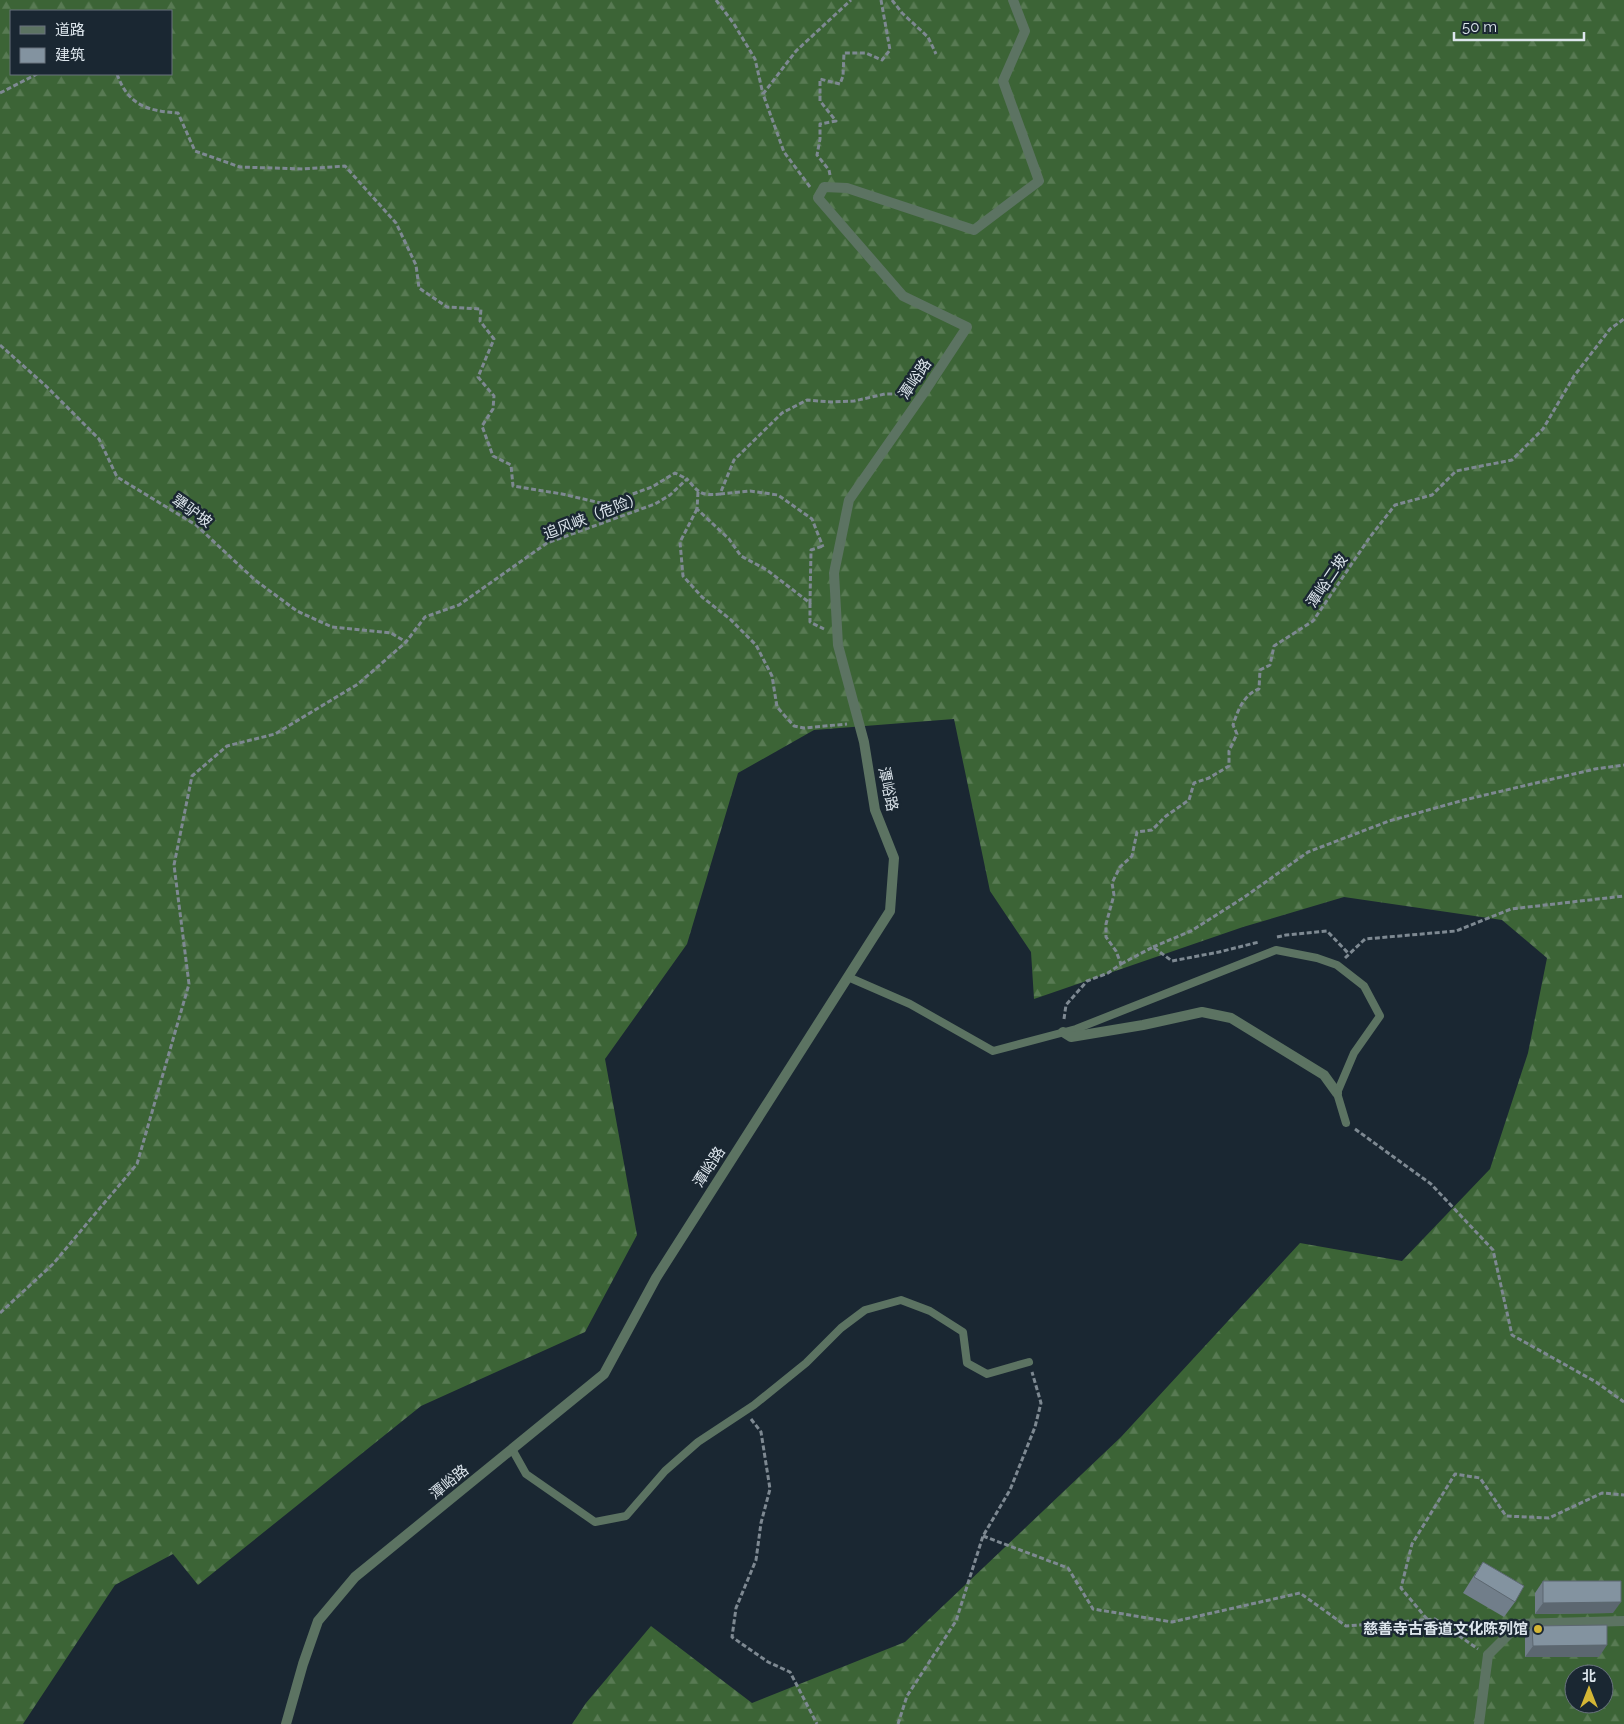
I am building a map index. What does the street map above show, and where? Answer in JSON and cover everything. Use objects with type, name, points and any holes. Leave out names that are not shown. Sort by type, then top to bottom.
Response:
[{"type":"street","points":[[818,198],[824,187],[848,188],[974,230],[1039,181],[1003,81],[1025,31],[1013,0]]},
{"type":"street","name":"潭峪路","points":[[286,1724],[303,1664],[318,1621],[355,1577],[604,1374],[656,1278],[890,911],[894,858],[875,810],[864,742],[838,645],[834,573],[849,500],[924,394],[967,327],[903,296],[818,198]]},
{"type":"street","points":[[1063,1032],[1071,1037],[1142,1025],[1202,1012],[1232,1018],[1324,1075],[1337,1093]]},
{"type":"street","points":[[1479,1724],[1488,1656],[1519,1624],[1624,1621]]},
{"type":"lane","points":[[848,977],[910,1004],[993,1051],[1076,1028],[1276,950],[1317,958],[1337,965],[1364,986],[1380,1016],[1354,1053],[1337,1093],[1346,1123]]},
{"type":"lane","points":[[512,1450],[526,1474],[595,1522],[626,1516],[665,1471],[698,1442],[744,1411],[806,1363],[841,1328],[865,1310],[901,1300],[930,1311],[963,1332],[967,1363],[987,1374],[1029,1362]]},
{"type":"path","points":[[716,0],[734,24],[755,59],[763,94],[784,152],[818,198]]},
{"type":"path","points":[[763,94],[796,51],[851,0]]},
{"type":"path","points":[[832,187],[829,170],[817,155],[820,140],[820,124],[836,121],[820,101],[820,79],[840,84],[844,53],[866,53],[882,60],[890,50],[881,0]]},
{"type":"path","points":[[892,0],[902,13],[928,37],[936,54]]},
{"type":"path","points":[[0,93],[35,75]]},
{"type":"path","points":[[117,75],[121,86],[134,101],[155,112],[178,113],[195,151],[240,167],[303,169],[345,166],[396,223],[416,265],[419,288],[447,307],[481,309],[480,320],[494,339],[478,377],[494,396],[493,409],[482,426],[493,456],[511,465],[513,486],[562,494],[605,504],[652,487],[675,474],[687,479],[698,492],[706,495],[750,491],[778,495],[812,519],[834,573]]},
{"type":"path","name":"潭峪二坡","points":[[1121,964],[1116,951],[1106,937],[1106,924],[1114,895],[1112,882],[1120,867],[1132,856],[1137,832],[1152,830],[1166,816],[1189,800],[1194,783],[1209,778],[1229,766],[1229,751],[1238,734],[1233,725],[1238,710],[1250,692],[1259,689],[1260,670],[1270,665],[1274,646],[1313,621],[1370,537],[1395,505],[1432,495],[1456,471],[1512,460],[1543,430],[1574,376],[1610,329],[1624,319]]},
{"type":"path","name":"犟驴坡","points":[[0,346],[46,386],[99,439],[117,477],[196,525],[255,580],[297,611],[332,627],[391,633],[406,642]]},
{"type":"path","points":[[720,494],[734,460],[782,413],[807,400],[846,401],[885,394],[924,394]]},
{"type":"path","name":"追风峡（危险）","points":[[0,1313],[53,1264],[137,1164],[189,984],[174,866],[192,776],[228,746],[275,734],[358,684],[406,642],[425,617],[458,605],[547,543],[655,504],[670,495],[687,479]]},
{"type":"path","points":[[698,492],[697,509],[680,542],[683,576],[702,597],[730,619],[756,645],[772,676],[777,707],[794,726],[804,728],[859,724]]},
{"type":"path","points":[[697,509],[729,539],[741,556],[767,570],[810,603]]},
{"type":"path","points":[[823,546],[811,550],[810,622],[838,636]]},
{"type":"path","points":[[1063,1032],[1066,1005],[1087,981],[1108,974],[1121,964],[1153,947],[1191,932],[1308,852],[1389,821],[1464,800],[1595,769],[1624,765]]},
{"type":"path","points":[[1337,965],[1365,939],[1456,932],[1511,909],[1624,896]]},
{"type":"path","points":[[1276,937],[1327,932],[1349,954]]},
{"type":"path","points":[[1153,947],[1172,961],[1267,940]]},
{"type":"path","points":[[1346,1123],[1431,1184],[1493,1250],[1512,1335],[1596,1382],[1624,1402]]},
{"type":"path","points":[[898,1724],[907,1696],[956,1621],[983,1536],[1010,1490],[1035,1427],[1041,1403],[1029,1362]]},
{"type":"path","points":[[744,1411],[761,1432],[770,1489],[761,1523],[756,1560],[736,1608],[732,1637],[768,1662],[790,1672],[817,1724]]},
{"type":"path","points":[[1427,1620],[1401,1588],[1412,1544],[1455,1474],[1480,1478],[1506,1516],[1549,1518],[1602,1493],[1624,1495]]},
{"type":"path","points":[[983,1536],[1068,1568],[1093,1609],[1172,1622],[1300,1593],[1346,1626],[1435,1619],[1488,1656]]},
{"type":"green space","points":[[0,0],[1624,0],[1624,1724],[572,1724],[586,1703],[651,1626],[752,1703],[905,1642],[1121,1437],[1300,1243],[1402,1261],[1490,1169],[1528,1053],[1547,958],[1502,920],[1344,897],[1243,927],[1034,999],[1031,952],[990,891],[954,719],[814,730],[738,773],[687,944],[605,1059],[637,1235],[585,1332],[421,1406],[198,1585],[173,1554],[115,1585],[23,1724],[0,1724]]},
{"type":"building","points":[[1483,1562],[1524,1586],[1515,1602],[1474,1577]]},
{"type":"building","points":[[1543,1581],[1621,1581],[1621,1602],[1543,1603]]},
{"type":"building","points":[[1607,1625],[1607,1645],[1533,1646],[1532,1626]]},
{"type":"place","name":"慈善寺古香道文化陈列馆","points":[[1538,1629]]}]
